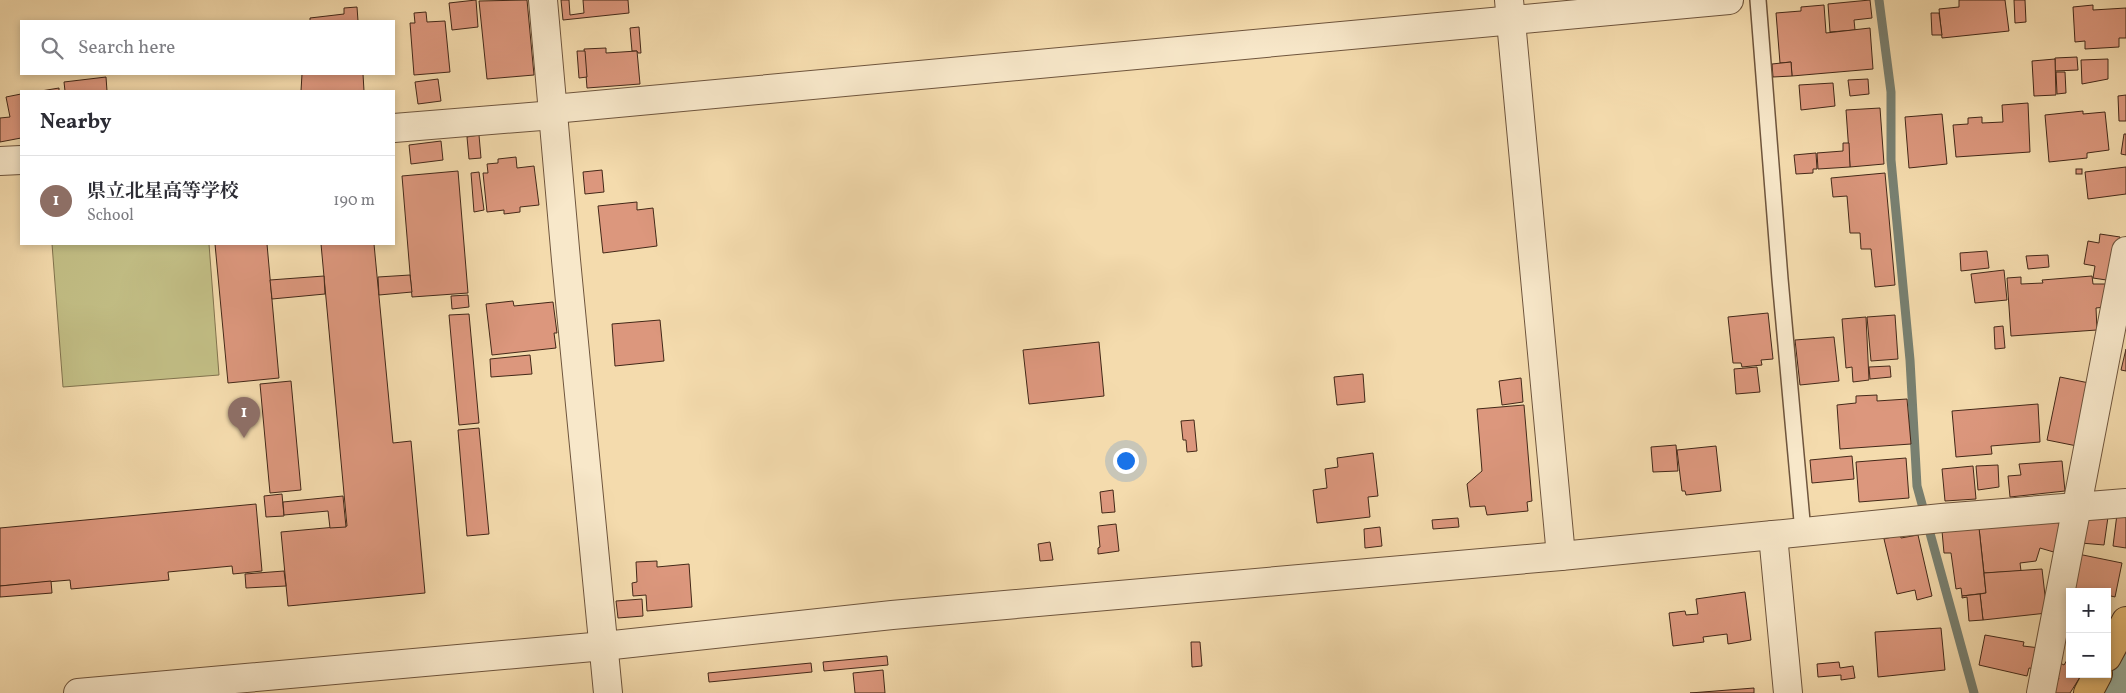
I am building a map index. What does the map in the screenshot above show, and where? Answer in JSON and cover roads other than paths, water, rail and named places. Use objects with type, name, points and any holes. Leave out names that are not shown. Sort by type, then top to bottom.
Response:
[{"type":"main road","points":[[2111,649],[2126,621]]},
{"type":"main road","points":[[2088,693],[2096,678]]},
{"type":"street","points":[[543,0],[566,270],[608,693]]},
{"type":"street","points":[[395,128],[1510,10],[1729,0]]},
{"type":"street","points":[[1510,10],[1561,556]]},
{"type":"street","points":[[0,161],[20,160]]},
{"type":"street","points":[[2041,693],[2126,250]]},
{"type":"street","points":[[78,693],[604,646],[892,615],[1561,556],[1942,518],[2126,503]]},
{"type":"street","points":[[1772,535],[1788,693]]},
{"type":"lane","points":[[1758,0],[1780,279],[1803,532]]},
{"type":"waterway","points":[[1879,0],[1891,92],[1891,160],[1910,360],[1917,486],[1974,693]]},
{"type":"waterway","points":[[2107,693],[2126,662]]},
{"type":"place","name":"県立北星高等学校","points":[[244,438]]}]
